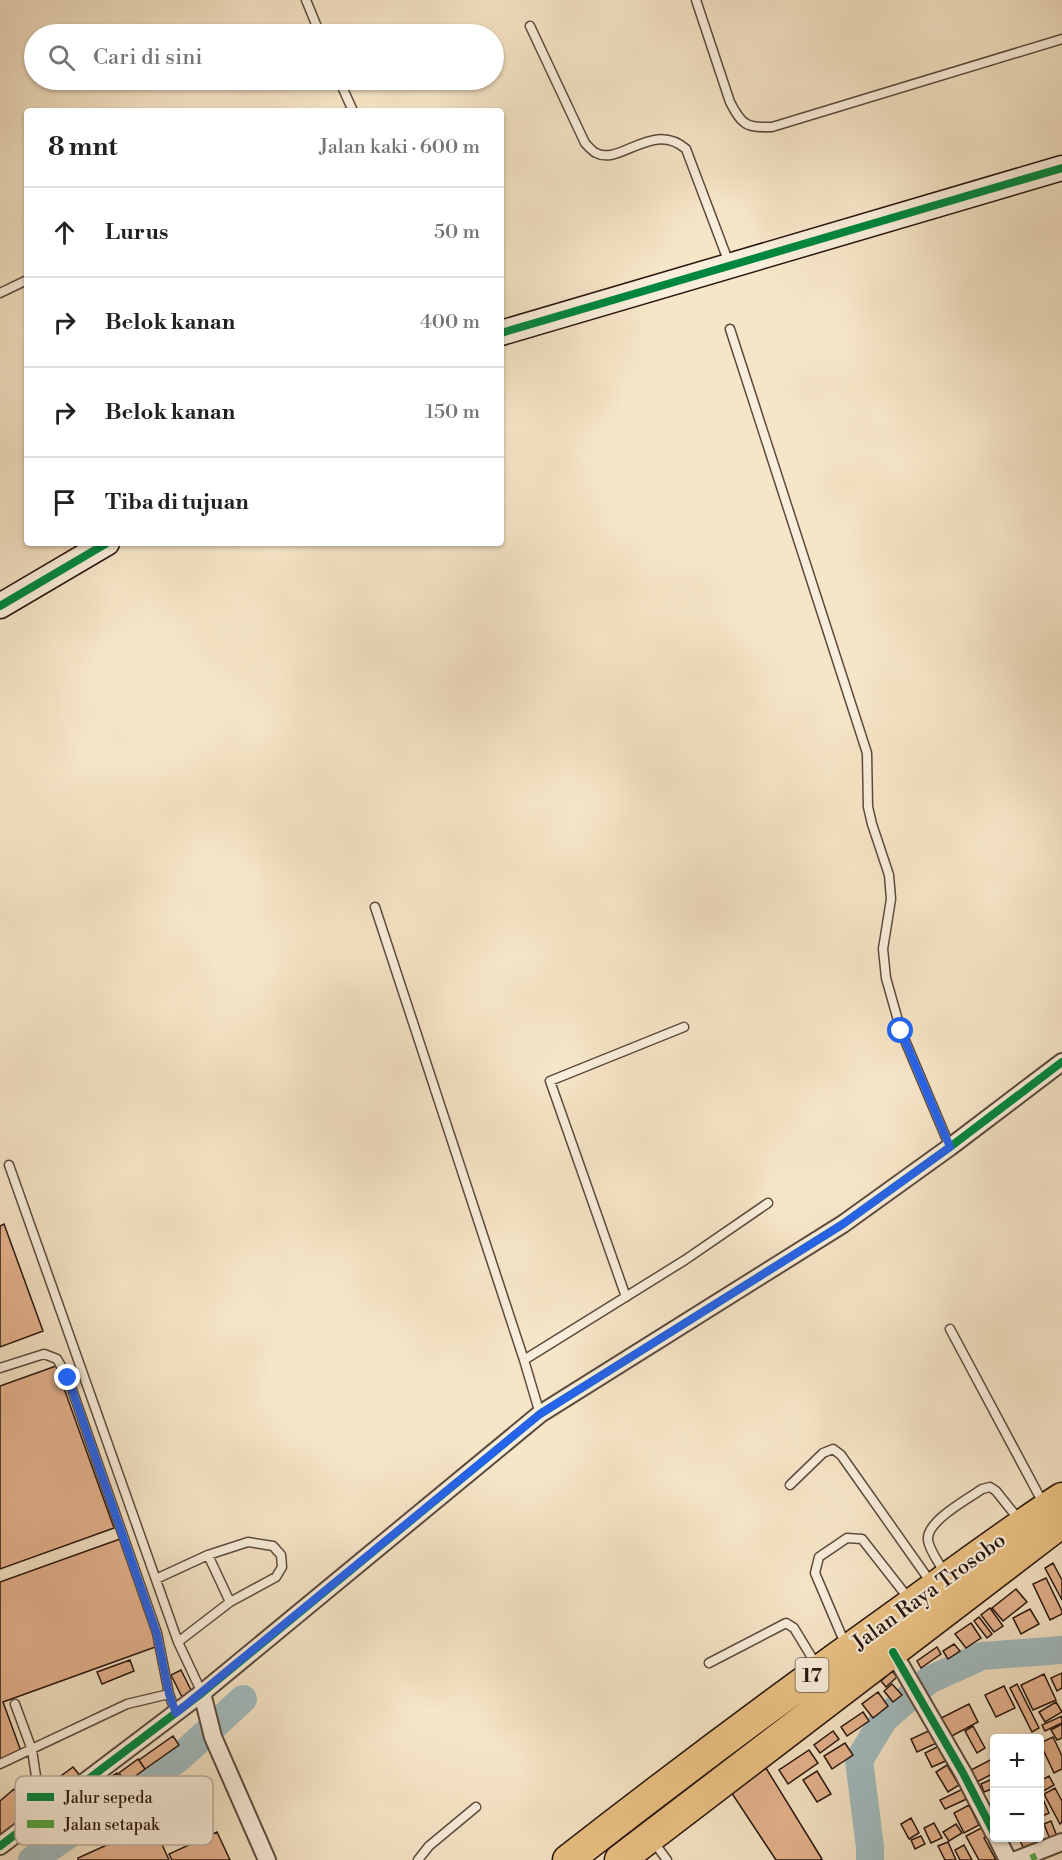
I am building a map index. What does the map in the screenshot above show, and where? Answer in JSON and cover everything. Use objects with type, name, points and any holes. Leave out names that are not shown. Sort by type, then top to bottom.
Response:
[{"type":"highway","name":"Jalan Raya Trosobo","points":[[568,1860],[680,1773],[848,1649],[931,1589],[1048,1513]]},
{"type":"highway","name":"Jalan Raya Trosobo","points":[[620,1860],[659,1849],[700,1799],[897,1661],[1048,1513]]},
{"type":"highway","points":[[680,1773],[681,1788],[688,1796],[700,1799]]},
{"type":"street","points":[[504,332],[1062,168]]},
{"type":"street","points":[[0,604],[102,546]]},
{"type":"street","points":[[93,1776],[202,1693],[540,1414],[843,1224],[1062,1062]]},
{"type":"street","points":[[897,1661],[963,1773],[990,1825]]},
{"type":"street","points":[[202,1693],[213,1737],[267,1860]]},
{"type":"street","points":[[0,1846],[15,1835]]},
{"type":"street","points":[[999,1842],[1008,1860]]},
{"type":"street","points":[[1028,1858],[1062,1842]]},
{"type":"lane","points":[[306,0],[316,24]]},
{"type":"lane","points":[[696,0],[730,102],[738,117],[752,128],[772,127],[1062,39]]},
{"type":"lane","points":[[530,26],[585,143],[596,153],[607,156],[658,139],[676,140],[686,149],[730,266]]},
{"type":"lane","points":[[344,90],[352,108]]},
{"type":"lane","points":[[0,293],[24,281]]},
{"type":"lane","points":[[730,329],[867,753],[868,807],[889,875],[891,899],[883,949],[886,978],[901,1031],[950,1147]]},
{"type":"lane","points":[[375,907],[540,1414]]},
{"type":"lane","points":[[626,1297],[550,1081],[684,1027]]},
{"type":"lane","points":[[9,1165],[178,1642],[202,1693]]},
{"type":"lane","points":[[524,1360],[685,1260],[768,1203]]},
{"type":"lane","points":[[950,1329],[1048,1513]]},
{"type":"lane","points":[[0,1368],[44,1354],[57,1359],[68,1378],[157,1634],[169,1694],[176,1713]]},
{"type":"lane","points":[[790,1485],[822,1453],[833,1449],[841,1455],[931,1589]]},
{"type":"lane","points":[[931,1589],[928,1531],[935,1522],[982,1489],[990,1487],[1048,1513]]},
{"type":"lane","points":[[848,1649],[815,1573],[819,1557],[847,1538],[862,1539],[931,1589]]},
{"type":"lane","points":[[156,1579],[208,1556],[248,1542],[273,1546],[281,1555],[282,1567],[276,1576],[230,1602],[178,1642]]},
{"type":"lane","points":[[208,1556],[230,1602]]},
{"type":"lane","points":[[709,1664],[786,1623],[794,1628],[819,1670]]},
{"type":"lane","points":[[0,1764],[127,1704],[169,1694]]},
{"type":"lane","points":[[15,1704],[32,1750],[36,1776]]},
{"type":"lane","points":[[418,1860],[429,1846],[476,1807]]},
{"type":"building","points":[[4,1224],[43,1331],[0,1347],[0,1226]]},
{"type":"building","points":[[56,1366],[114,1528],[0,1569],[0,1386]]},
{"type":"building","points":[[120,1539],[158,1646],[3,1702],[22,1754],[0,1762],[0,1582]]},
{"type":"building","points":[[1053,1563],[1062,1580],[1062,1600],[1045,1568]]},
{"type":"building","points":[[1046,1578],[1062,1611],[1062,1614],[1050,1620],[1033,1584]]},
{"type":"building","points":[[1016,1589],[1027,1602],[1003,1621],[992,1608]]},
{"type":"building","points":[[990,1608],[1003,1626],[994,1632],[981,1615]]},
{"type":"building","points":[[1030,1609],[1039,1624],[1021,1634],[1013,1618]]},
{"type":"building","points":[[979,1617],[992,1634],[987,1638],[974,1621]]},
{"type":"building","points":[[971,1623],[981,1638],[966,1648],[955,1634]]},
{"type":"building","points":[[954,1644],[960,1651],[948,1659],[943,1651]]},
{"type":"building","points":[[937,1647],[941,1654],[921,1668],[917,1661]]},
{"type":"building","points":[[130,1660],[134,1671],[102,1684],[97,1672]]},
{"type":"building","points":[[181,1670],[194,1696],[184,1701],[171,1675]]},
{"type":"building","points":[[892,1671],[897,1677],[886,1687],[881,1681]]},
{"type":"building","points":[[1062,1673],[1062,1688],[1057,1691],[1051,1678]]},
{"type":"building","points":[[1044,1674],[1056,1700],[1033,1710],[1021,1685]]},
{"type":"building","points":[[892,1684],[902,1695],[893,1702],[884,1691]]},
{"type":"building","points":[[1017,1684],[1039,1728],[1032,1732],[1010,1688]]},
{"type":"building","points":[[1004,1686],[1015,1708],[996,1717],[985,1695]]},
{"type":"building","points":[[878,1692],[888,1706],[873,1718],[862,1704]]},
{"type":"building","points":[[1056,1702],[1062,1712],[1045,1722],[1039,1712]]},
{"type":"building","points":[[969,1704],[978,1722],[950,1737],[941,1718]]},
{"type":"building","points":[[863,1712],[869,1721],[847,1736],[841,1727]]},
{"type":"building","points":[[1062,1716],[1062,1723],[1045,1731],[1042,1725]]},
{"type":"building","points":[[1062,1724],[1062,1738],[1057,1740],[1051,1730]]},
{"type":"building","points":[[973,1726],[985,1748],[977,1753],[965,1731]]},
{"type":"building","points":[[935,1728],[941,1741],[917,1752],[911,1739]]},
{"type":"building","points":[[833,1731],[839,1739],[820,1753],[814,1745]]},
{"type":"building","points":[[173,1736],[179,1745],[145,1769],[139,1760]]},
{"type":"building","points":[[1053,1737],[1062,1756],[1062,1769],[1054,1773],[1044,1752],[1044,1741]]},
{"type":"building","points":[[845,1743],[853,1755],[832,1769],[824,1756]]},
{"type":"building","points":[[943,1744],[950,1759],[932,1767],[925,1753]]},
{"type":"building","points":[[809,1750],[818,1763],[788,1784],[779,1770]]},
{"type":"building","points":[[138,1759],[145,1769],[136,1776],[121,1776],[119,1773]]},
{"type":"building","points":[[990,1760],[990,1775],[975,1783],[969,1771]]},
{"type":"building","points":[[947,1765],[959,1785],[948,1792],[936,1772]]},
{"type":"building","points":[[73,1767],[80,1776],[61,1776]]},
{"type":"building","points":[[766,1768],[822,1859],[776,1860],[731,1792]]},
{"type":"building","points":[[817,1771],[831,1794],[817,1802],[803,1780]]},
{"type":"building","points":[[1049,1776],[1054,1785],[1044,1791],[1044,1788],[1044,1779]]},
{"type":"building","points":[[990,1780],[990,1790],[984,1792],[981,1784]]},
{"type":"building","points":[[969,1786],[973,1796],[945,1809],[940,1800]]},
{"type":"building","points":[[1055,1788],[1062,1801],[1062,1822],[1060,1824],[1044,1794]]},
{"type":"building","points":[[14,1789],[15,1823],[0,1835],[0,1801]]},
{"type":"building","points":[[1044,1801],[1049,1813],[1044,1815]]},
{"type":"building","points":[[969,1805],[979,1825],[964,1833],[954,1813]]},
{"type":"building","points":[[911,1818],[919,1833],[909,1839],[901,1824]]},
{"type":"building","points":[[1051,1821],[1058,1839],[1051,1842],[1044,1824]]},
{"type":"building","points":[[934,1823],[942,1838],[931,1843],[924,1828]]},
{"type":"building","points":[[956,1824],[962,1833],[949,1841],[943,1832]]},
{"type":"building","points":[[989,1824],[990,1835],[984,1838],[996,1860],[979,1860],[966,1836]]},
{"type":"building","points":[[217,1832],[230,1860],[172,1860],[169,1854],[189,1845],[213,1845],[213,1834]]},
{"type":"building","points":[[921,1836],[925,1844],[915,1849],[911,1840]]},
{"type":"building","points":[[1044,1840],[1046,1844],[1026,1853],[1020,1842],[1044,1842]]},
{"type":"building","points":[[948,1842],[956,1860],[945,1860],[938,1846]]},
{"type":"building","points":[[107,1845],[162,1845],[169,1860],[78,1860]]},
{"type":"building","points":[[964,1845],[972,1860],[960,1860],[955,1850]]},
{"type":"waterway","points":[[870,1860],[859,1760],[884,1719],[929,1680],[982,1656],[1062,1650]]},
{"type":"waterway","points":[[153,1776],[179,1758],[243,1699]]},
{"type":"waterway","points":[[32,1860],[54,1845]]},
{"type":"marked path","points":[[1032,1854],[1035,1860]]},
{"type":"cycle path","points":[[504,332],[1062,168]]},
{"type":"cycle path","points":[[0,606],[102,546]]},
{"type":"cycle path","points":[[92,1776],[202,1693],[540,1414],[843,1224],[1062,1062]]},
{"type":"cycle path","points":[[893,1652],[963,1773],[990,1825]]},
{"type":"cycle path","points":[[0,1846],[15,1835]]},
{"type":"route","points":[[68,1378],[157,1634],[169,1694],[176,1713],[540,1414],[843,1224],[950,1147],[901,1031]]}]
